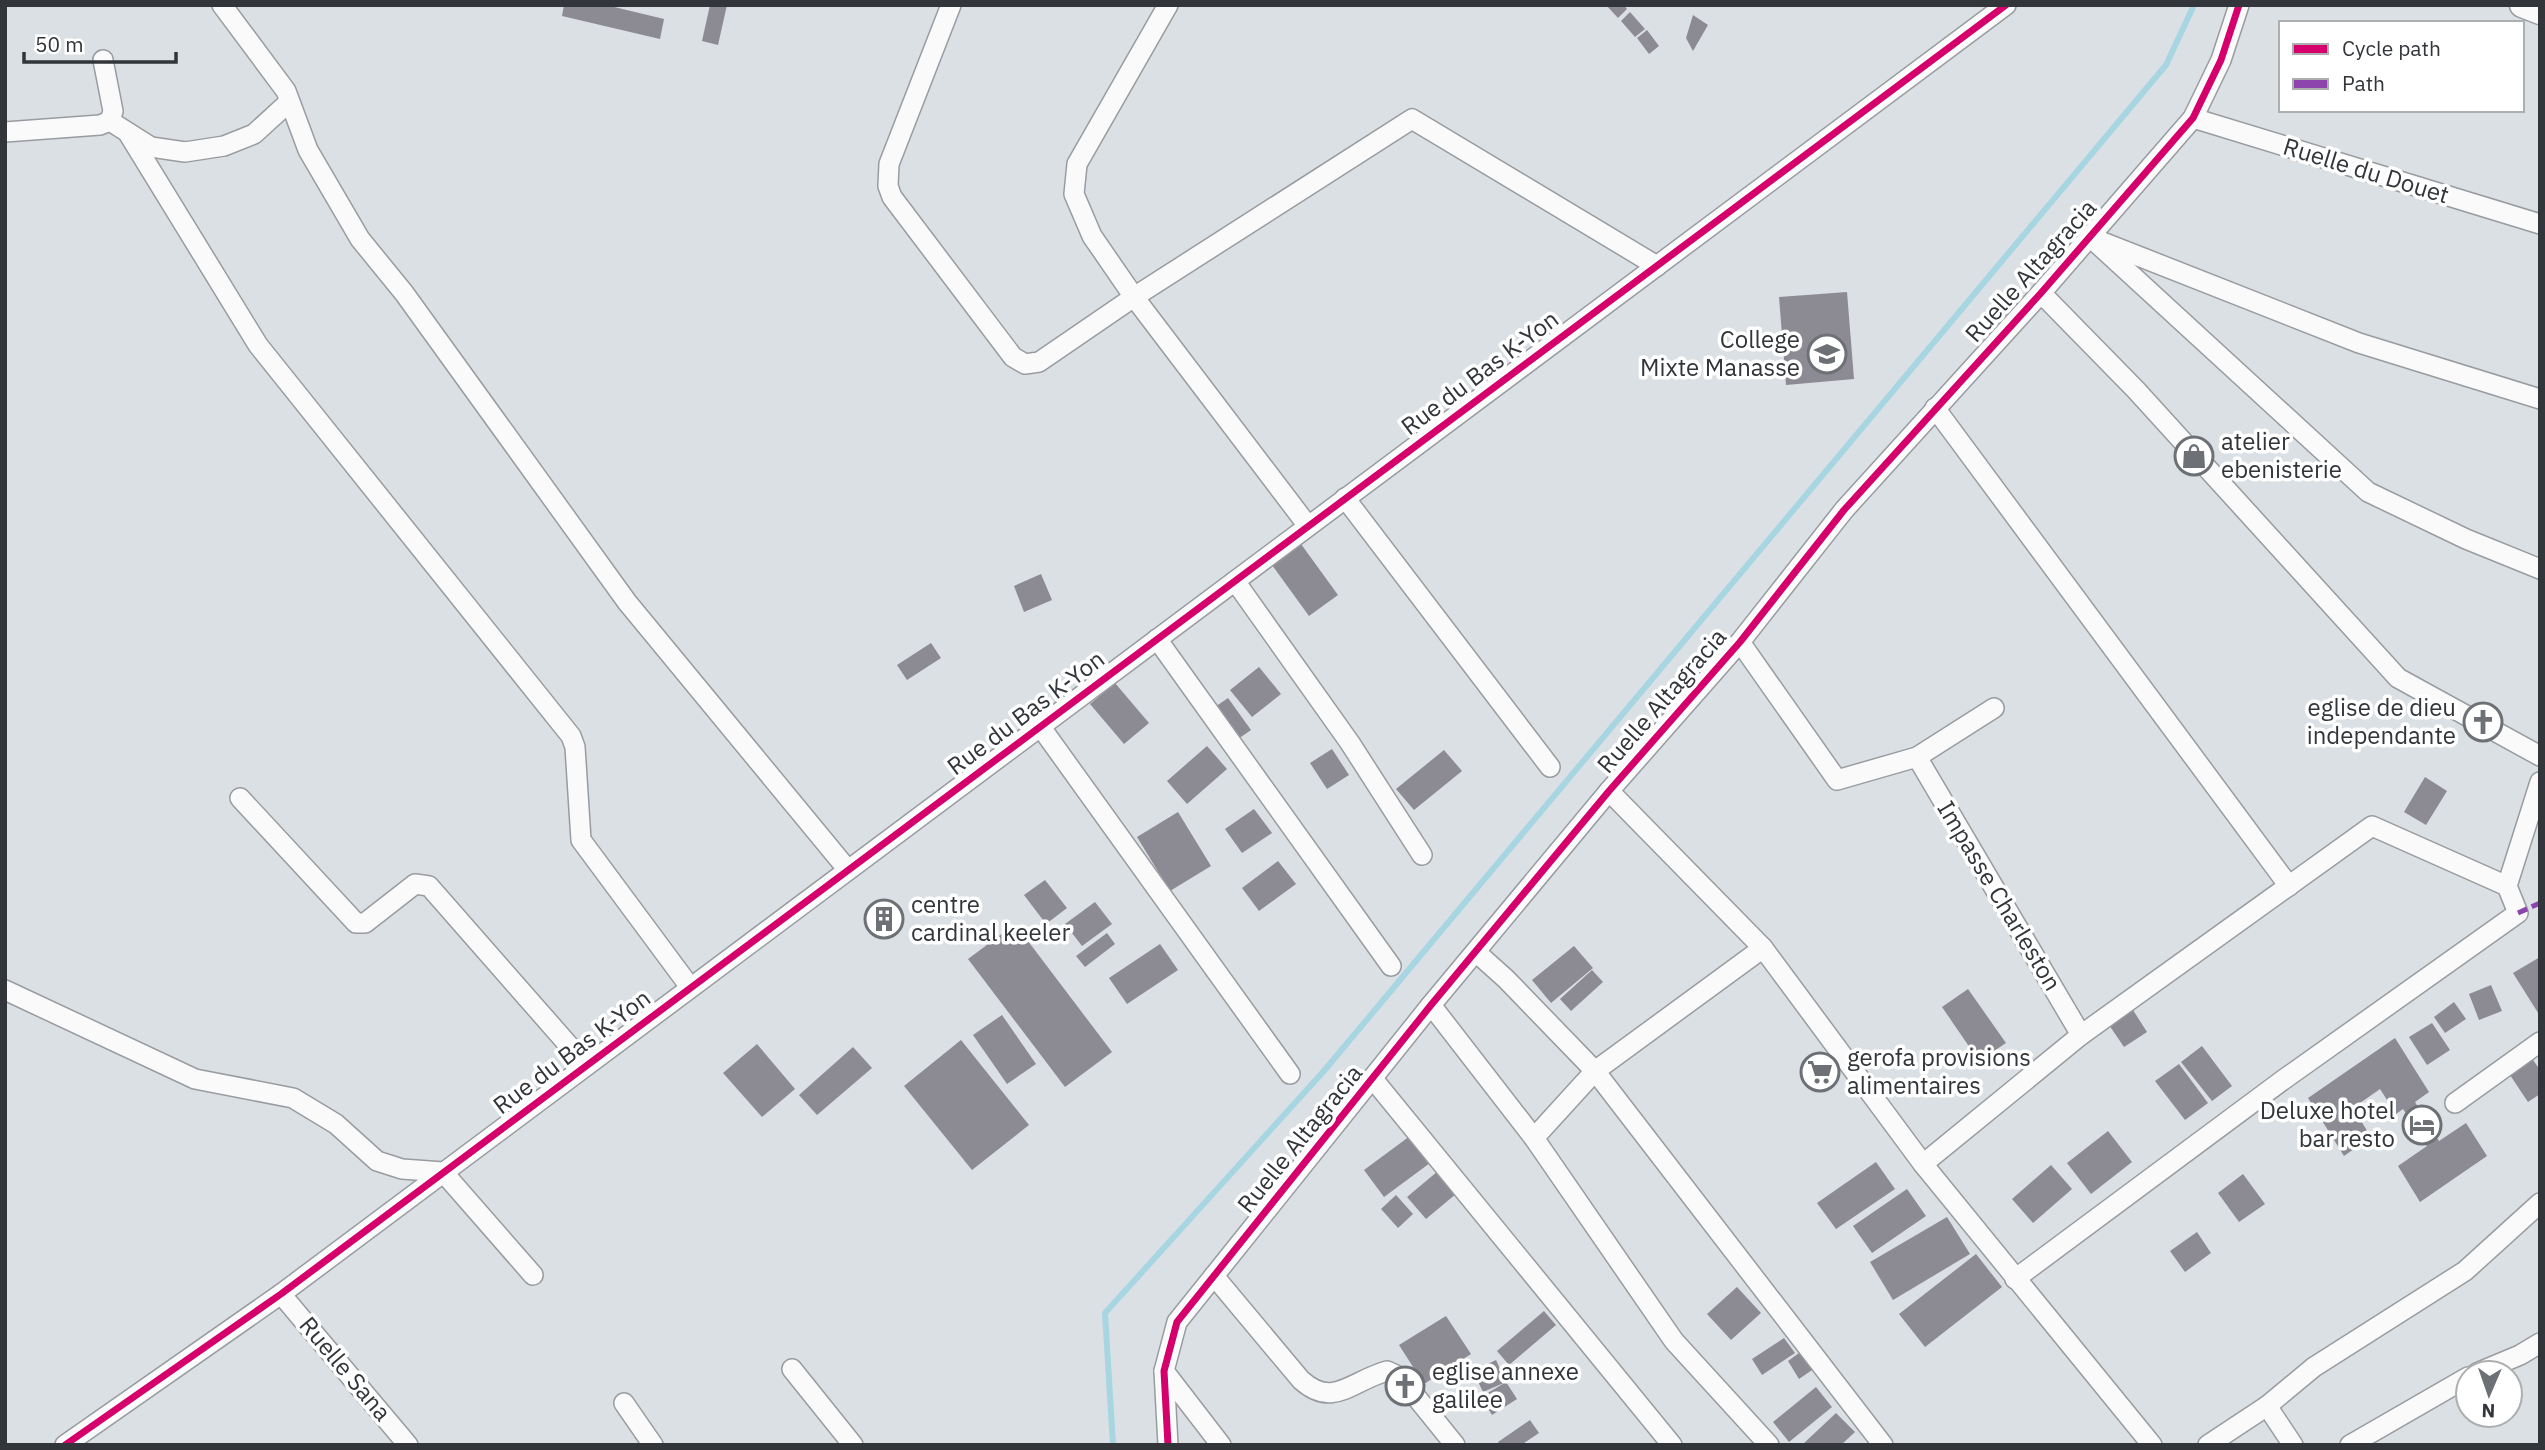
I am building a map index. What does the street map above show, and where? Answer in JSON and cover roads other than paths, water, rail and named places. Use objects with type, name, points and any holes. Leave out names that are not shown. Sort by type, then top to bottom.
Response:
[{"type":"main road","points":[[2522,5],[2540,12]]},
{"type":"street","points":[[222,5],[286,91],[319,171],[360,239],[404,293],[627,602],[848,870]]},
{"type":"street","points":[[951,5],[889,164],[888,186],[892,197],[1013,357],[1026,364],[1039,362],[1134,297],[1412,119],[1657,266]]},
{"type":"street","points":[[1168,5],[1077,164],[1074,194],[1092,236],[1134,297],[1308,526]]},
{"type":"street","name":"Rue du Bas K-Yon","points":[[65,1445],[281,1294],[2006,5]]},
{"type":"street","name":"Ruelle Altagracia","points":[[1168,1445],[1164,1371],[1177,1322],[1432,1005],[1609,791],[1740,642],[1844,510],[2041,293],[2193,118],[2221,60],[2239,5]]},
{"type":"street","points":[[103,60],[113,111],[110,121]]},
{"type":"street","points":[[110,121],[151,147],[185,152],[224,146],[254,134],[289,102]]},
{"type":"street","name":"Ruelle du Douet","points":[[2193,118],[2540,225]]},
{"type":"street","points":[[5,132],[100,125],[110,121]]},
{"type":"street","points":[[128,133],[258,345],[571,736],[575,747],[581,840],[588,854],[690,987]]},
{"type":"street","points":[[2090,236],[2358,343],[2540,399]]},
{"type":"street","points":[[2090,236],[2368,492],[2466,540],[2540,569]]},
{"type":"street","points":[[2041,293],[2136,390],[2398,678],[2540,756]]},
{"type":"street","points":[[1935,408],[2289,886]]},
{"type":"street","points":[[1345,498],[1550,767]]},
{"type":"street","points":[[1235,580],[1350,743],[1422,855]]},
{"type":"street","points":[[1157,639],[1391,966]]},
{"type":"street","points":[[1740,642],[1837,780],[1917,757],[1994,708]]},
{"type":"street","points":[[1040,726],[1290,1074]]},
{"type":"street","name":"Impasse Charleston","points":[[1917,757],[2081,1035]]},
{"type":"street","points":[[2015,1279],[2283,1080],[2518,913],[2507,886],[2540,782]]},
{"type":"street","points":[[1609,791],[1763,948],[1923,1164],[2152,1445]]},
{"type":"street","points":[[240,798],[356,923],[365,923],[415,884],[429,886],[586,1065]]},
{"type":"street","points":[[1923,1164],[2081,1035],[2372,826],[2507,886]]},
{"type":"street","points":[[1534,1138],[1595,1071],[1763,948]]},
{"type":"street","points":[[1477,953],[1506,979],[1595,1071],[1882,1445]]},
{"type":"street","points":[[5,990],[195,1079],[293,1098],[336,1124],[377,1161],[402,1169],[443,1172],[533,1275]]},
{"type":"street","points":[[1432,1005],[1534,1138],[1674,1341],[1769,1445]]},
{"type":"street","points":[[2455,1103],[2540,1042]]},
{"type":"street","points":[[1373,1079],[1672,1445]]},
{"type":"street","points":[[2208,1445],[2267,1406],[2314,1367],[2465,1270],[2540,1203]]},
{"type":"street","points":[[1214,1276],[1301,1380],[1315,1393],[1331,1394],[1387,1371],[1400,1377],[1454,1445]]},
{"type":"street","name":"Ruelle Sana","points":[[281,1294],[408,1445]]},
{"type":"street","points":[[2512,1359],[2540,1343]]},
{"type":"street","points":[[792,1369],[853,1445]]},
{"type":"street","points":[[1164,1371],[1221,1445]]},
{"type":"street","points":[[2350,1445],[2454,1385]]},
{"type":"street","points":[[624,1403],[653,1445]]},
{"type":"street","points":[[2267,1406],[2293,1445]]},
{"type":"waterway","points":[[1113,1445],[1105,1313],[1323,1072],[2166,65],[2194,5]]},
{"type":"place","name":"College Mixte Manasse","points":[[1827,354]]},
{"type":"place","name":"atelier ebenisterie","points":[[2194,456]]},
{"type":"place","name":"eglise de dieu independante","points":[[2483,722]]},
{"type":"place","name":"centre cardinal keeler","points":[[884,919]]},
{"type":"place","name":"gerofa provisions alimentaires","points":[[1820,1072]]},
{"type":"place","name":"Deluxe hotel bar resto","points":[[2422,1125]]},
{"type":"place","name":"eglise annexe galilee","points":[[1405,1386]]}]
